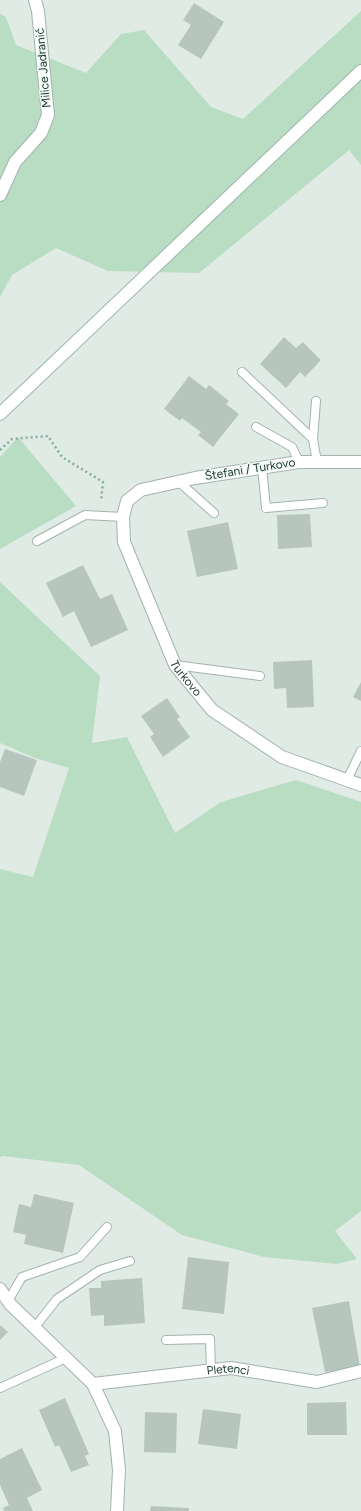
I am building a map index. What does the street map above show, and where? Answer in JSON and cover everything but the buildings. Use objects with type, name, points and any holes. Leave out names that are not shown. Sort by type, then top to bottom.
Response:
[{"type":"street","name":"Milice Jadranić","points":[[0,195],[15,162],[41,133],[48,115],[38,11],[35,0]]},
{"type":"street","points":[[0,414],[361,71]]},
{"type":"street","name":"Štefani / Turkovo","points":[[141,490],[179,482],[299,462],[361,462]]},
{"type":"street","name":"Turkovo","points":[[141,490],[127,501],[123,517],[124,542],[175,665],[212,710],[282,757],[361,786]]},
{"type":"street","points":[[0,1289],[8,1301],[93,1384],[115,1431],[119,1470],[117,1511]]},
{"type":"street","name":"Pletenci","points":[[93,1384],[231,1368],[316,1382],[361,1370]]},
{"type":"lane","points":[[242,372],[313,439]]},
{"type":"lane","points":[[316,401],[313,439],[317,462]]},
{"type":"lane","points":[[256,427],[292,447],[299,462]]},
{"type":"lane","points":[[262,468],[266,508],[323,503]]},
{"type":"lane","points":[[179,482],[214,513]]},
{"type":"lane","points":[[37,541],[85,515],[123,517]]},
{"type":"lane","points":[[175,665],[260,676]]},
{"type":"lane","points":[[347,780],[361,751]]},
{"type":"lane","points":[[8,1301],[22,1277],[80,1257],[107,1226]]},
{"type":"lane","points":[[35,1327],[57,1299],[100,1270],[130,1261]]},
{"type":"lane","points":[[166,1340],[210,1339],[211,1370]]},
{"type":"lane","points":[[0,1388],[66,1358]]},
{"type":"path","points":[[0,450],[12,438],[48,436],[62,457],[103,482],[100,506],[123,517]]},
{"type":"green space","points":[[361,11],[361,165],[349,150],[199,273],[108,271],[56,248],[12,275],[0,297],[0,14],[6,17],[16,45],[86,73],[121,34],[144,30],[211,107],[243,119]]},
{"type":"green space","points":[[18,437],[76,506],[0,549],[0,457]]},
{"type":"green space","points":[[0,582],[100,676],[92,743],[127,737],[175,833],[221,802],[296,780],[361,802],[361,1211],[335,1231],[357,1259],[337,1264],[264,1257],[182,1235],[79,1165],[3,1156],[0,1157],[0,869],[33,877],[69,768],[35,758],[0,743]]}]
